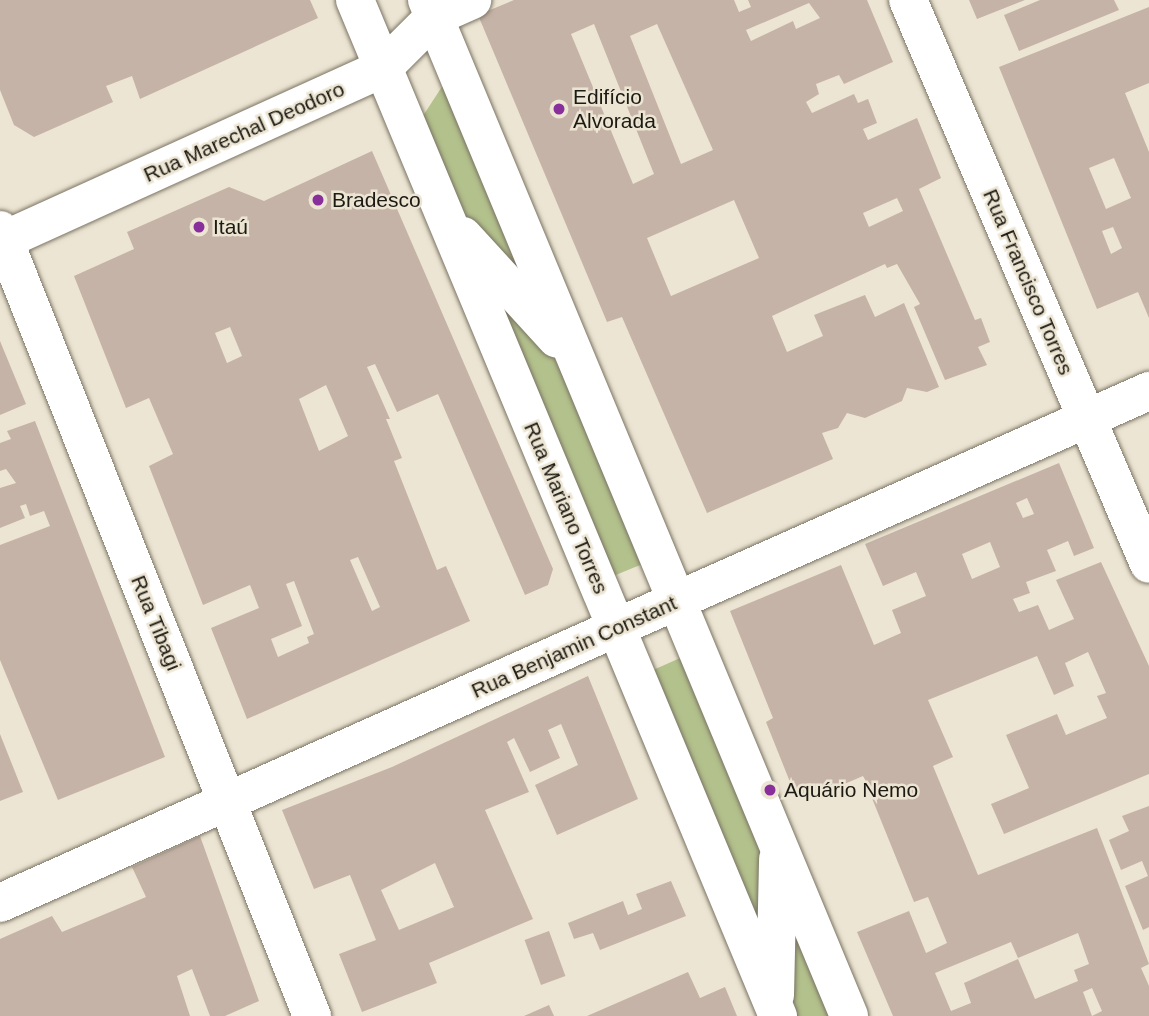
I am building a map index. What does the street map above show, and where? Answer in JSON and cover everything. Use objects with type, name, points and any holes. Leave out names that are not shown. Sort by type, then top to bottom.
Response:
[{"type":"main road","name":"Rua Mariano Torres","points":[[355,0],[776,1012]]},
{"type":"main road","name":"Rua Marechal Deodoro","points":[[1,237],[383,68],[430,8],[472,0]]},
{"type":"main road","name":"Rua Francisco Torres","points":[[908,0],[1149,564]]},
{"type":"main road","points":[[430,8],[849,1016]]},
{"type":"main road","points":[[444,214],[577,362]]},
{"type":"main road","name":"Rua Tibagi","points":[[1,237],[312,1016]]},
{"type":"main road","name":"Rua Benjamin Constant","points":[[0,903],[1149,391]]},
{"type":"main road","points":[[776,1012],[778,846]]},
{"type":"green space","points":[[447,79],[548,317],[452,211],[417,125]]},
{"type":"green space","points":[[469,252],[570,368],[645,563],[601,581]]},
{"type":"green space","points":[[689,654],[766,843],[765,976],[642,675]]},
{"type":"green space","points":[[783,879],[838,1016],[785,1016]]},
{"type":"building","points":[[0,0],[310,0],[318,18],[140,99],[132,76],[106,86],[113,102],[34,137],[14,125],[0,90]]},
{"type":"building","points":[[514,0],[734,0],[739,12],[751,7],[748,0],[867,0],[893,62],[844,84],[839,75],[816,84],[819,94],[806,102],[812,113],[854,94],[858,103],[868,99],[877,123],[863,129],[868,140],[917,118],[941,178],[919,189],[975,320],[981,318],[990,342],[978,347],[987,365],[945,380],[914,307],[920,304],[897,264],[887,268],[885,264],[772,316],[787,352],[823,336],[814,315],[865,295],[875,317],[904,303],[939,387],[927,392],[907,388],[902,401],[865,418],[847,413],[838,428],[822,433],[833,459],[707,513],[622,317],[607,322],[478,15]],"holes":[[[809,3],[820,18],[796,29],[793,21],[751,41],[746,30]],[[594,24],[654,174],[633,184],[571,34]],[[657,24],[713,150],[681,164],[630,36]],[[897,198],[903,211],[869,227],[863,213]],[[734,200],[759,258],[671,296],[647,238]]]},
{"type":"building","points":[[969,0],[1025,0],[977,19]]},
{"type":"building","points":[[1040,0],[1114,0],[1119,10],[1019,51],[1004,15]]},
{"type":"building","points":[[1149,7],[1149,83],[1125,93],[1149,152],[1149,318],[1138,292],[1097,309],[999,67]],"holes":[[[1114,158],[1131,198],[1106,209],[1089,168]],[[1113,227],[1122,248],[1111,254],[1102,231]]]},
{"type":"building","points":[[372,151],[553,569],[548,585],[525,595],[438,394],[397,412],[375,364],[367,367],[390,419],[386,419],[402,458],[394,461],[437,570],[446,566],[470,621],[247,719],[211,628],[259,608],[250,585],[203,605],[149,466],[173,454],[149,398],[126,408],[74,276],[134,249],[127,232],[229,187],[264,201]],"holes":[[[230,327],[242,356],[227,363],[215,333]],[[326,385],[348,436],[319,451],[299,399]],[[358,557],[380,607],[372,611],[350,560]],[[294,581],[314,634],[307,637],[309,643],[278,657],[271,639],[302,626],[286,584]]]},
{"type":"building","points":[[0,341],[26,404],[0,415]]},
{"type":"building","points":[[35,421],[165,757],[58,800],[0,660],[0,545],[50,526],[44,511],[30,516],[26,504],[20,506],[25,518],[0,528],[0,488],[16,483],[6,469],[0,471],[0,443],[11,439],[7,431]]},
{"type":"building","points":[[1059,463],[1094,548],[1074,556],[1068,541],[1047,550],[1056,571],[1026,582],[1030,593],[1013,599],[1019,612],[1038,605],[1049,630],[1074,619],[1056,580],[1101,562],[1149,666],[1149,774],[1004,834],[991,804],[1029,788],[1006,735],[1057,714],[1066,735],[1107,718],[1097,696],[1106,693],[1088,652],[1065,663],[1074,686],[1054,695],[1037,656],[928,700],[953,757],[933,766],[978,875],[1097,828],[1149,964],[1141,968],[1149,986],[1149,1016],[1092,1016],[893,1016],[857,932],[909,911],[926,953],[947,943],[928,897],[914,902],[863,776],[805,801],[801,789],[794,792],[766,722],[773,718],[730,611],[841,565],[874,645],[901,633],[892,610],[926,596],[916,572],[883,586],[865,544]],"holes":[[[1027,498],[1034,514],[1023,518],[1016,503]],[[990,542],[1000,567],[972,579],[962,554]],[[1078,933],[1089,964],[1074,970],[1078,981],[1035,999],[1018,959],[964,983],[971,1003],[951,1011],[935,973],[1011,942],[1018,958]],[[1092,988],[1102,1011],[1092,1016],[1083,992]]]},
{"type":"building","points":[[588,676],[638,799],[557,835],[535,785],[578,765],[561,724],[548,730],[560,758],[530,772],[514,738],[507,742],[529,792],[485,810],[533,919],[429,963],[437,983],[362,1012],[339,954],[376,940],[350,875],[314,889],[282,810],[392,767]],"holes":[[[435,863],[454,907],[399,930],[381,890]]]},
{"type":"building","points":[[0,734],[23,792],[0,801]]},
{"type":"building","points":[[1149,806],[1149,927],[1143,930],[1125,886],[1148,876],[1142,861],[1121,870],[1109,840],[1129,831],[1122,816]]},
{"type":"building","points":[[200,836],[259,1001],[225,1016],[210,1016],[192,969],[177,976],[190,1016],[0,1016],[0,939],[52,916],[62,932],[146,897],[132,867]]},
{"type":"building","points":[[671,881],[686,916],[600,950],[593,933],[574,939],[568,923],[623,901],[628,915],[642,909],[636,894]]},
{"type":"building","points":[[549,931],[565,976],[541,985],[525,940]]},
{"type":"building","points":[[688,972],[700,998],[725,987],[737,1016],[587,1016]]},
{"type":"building","points":[[549,1005],[554,1016],[524,1016]]},
{"type":"place","name":"Edifício Alvorada","points":[[559,109]]},
{"type":"place","name":"Bradesco","points":[[318,200]]},
{"type":"place","name":"Itaú","points":[[199,227]]},
{"type":"place","name":"Aquário Nemo","points":[[770,790]]}]
